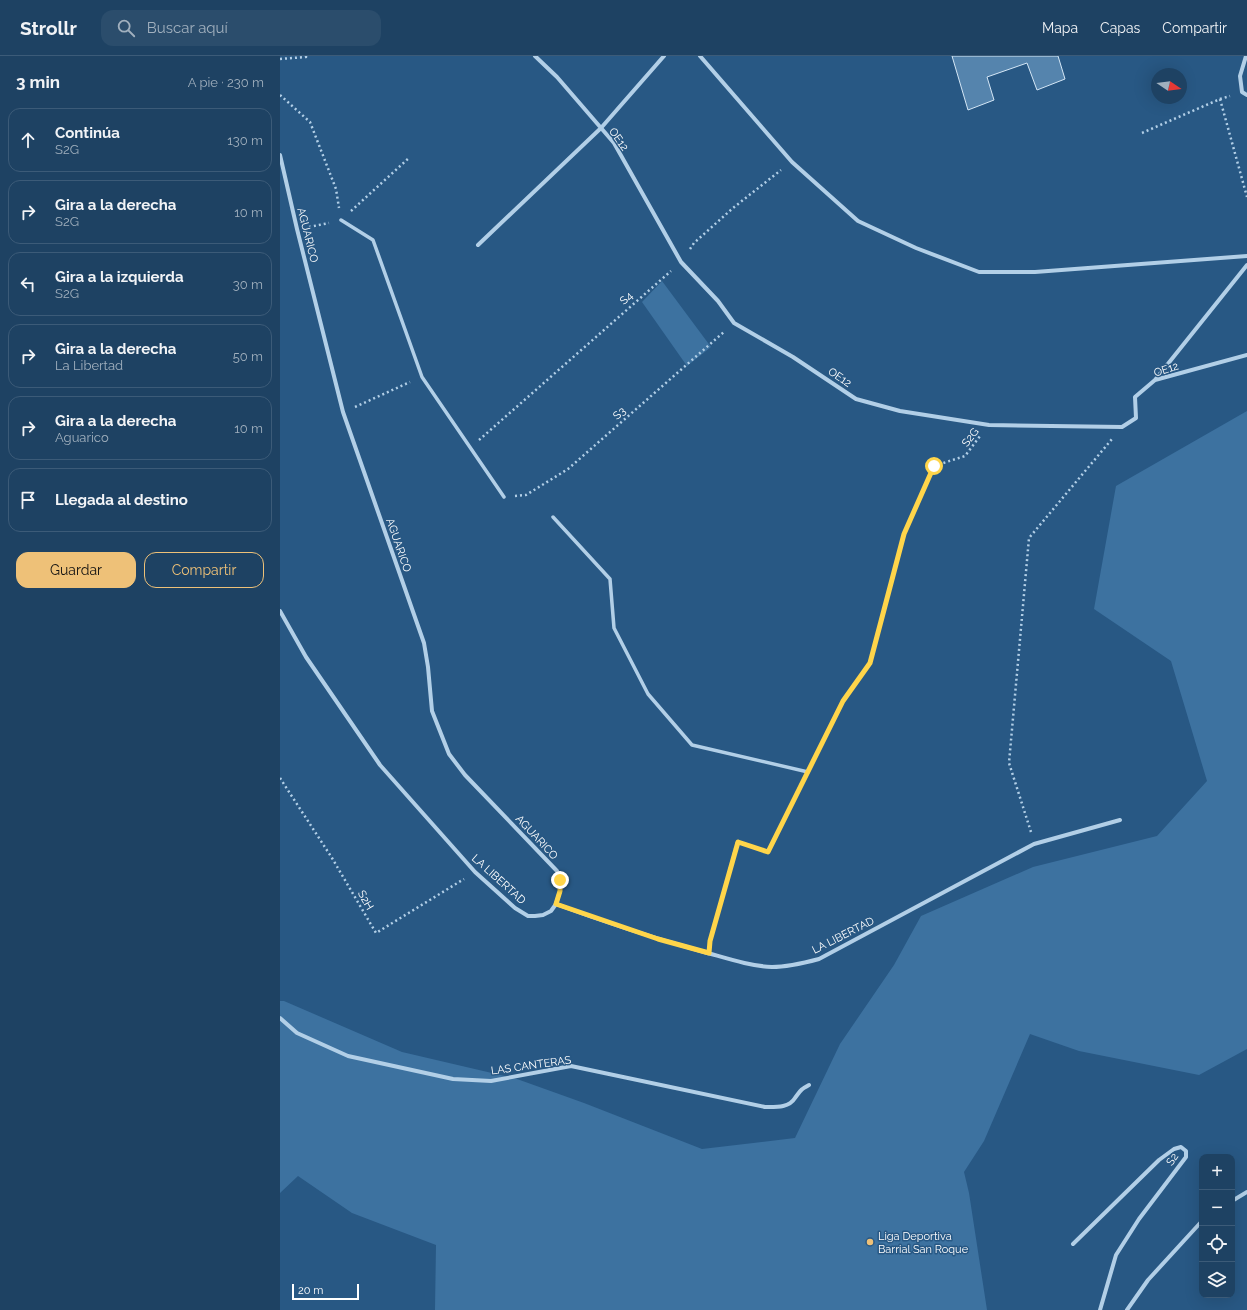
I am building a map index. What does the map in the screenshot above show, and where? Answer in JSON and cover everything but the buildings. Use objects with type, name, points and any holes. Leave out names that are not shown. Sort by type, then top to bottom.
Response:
[{"type":"street","name":"OE12","points":[[535,56],[557,77],[614,143],[681,262],[718,301],[734,323],[793,356],[856,399],[900,411],[989,425],[1122,427],[1136,418],[1135,398],[1155,380],[1247,355]]},
{"type":"street","points":[[478,245],[600,128],[664,56]]},
{"type":"street","points":[[700,56],[792,162],[858,221],[916,248],[979,272],[1036,272],[1247,256]]},
{"type":"street","points":[[1246,56],[1240,76],[1242,92],[1247,95]]},
{"type":"street","name":"AGUARICO","points":[[280,155],[343,412],[424,643],[428,666],[432,711],[449,754],[465,775],[557,872],[560,880],[560,891],[556,904]]},
{"type":"street","points":[[341,220],[373,240],[422,377],[504,497]]},
{"type":"street","points":[[1155,380],[1247,265]]},
{"type":"street","points":[[553,517],[610,579],[614,628],[648,694],[692,745],[808,772]]},
{"type":"street","name":"LA LIBERTAD","points":[[280,611],[306,657],[380,766],[475,872],[515,908],[528,916],[543,914],[551,910],[556,904],[658,939],[750,964],[771,967],[788,966],[819,959],[1034,844],[1120,820]]},
{"type":"street","name":"LAS CANTERAS","points":[[280,1018],[297,1033],[348,1056],[452,1079],[491,1081],[571,1066],[765,1107],[779,1108],[795,1100],[800,1090],[809,1085]]},
{"type":"street","name":"S2","points":[[1073,1244],[1159,1160],[1174,1149],[1181,1147],[1186,1151],[1186,1157],[1139,1219],[1116,1255],[1100,1310]]},
{"type":"street","points":[[1235,1200],[1247,1192]]},
{"type":"street","points":[[1127,1310],[1148,1280],[1199,1224]]},
{"type":"path","points":[[280,59],[306,56]]},
{"type":"path","points":[[1142,134],[1220,99],[1242,92]]},
{"type":"path","points":[[280,95],[310,122],[336,189],[341,220]]},
{"type":"path","points":[[1220,99],[1247,197]]},
{"type":"path","points":[[297,229],[341,220],[410,157]]},
{"type":"path","name":"S4","points":[[470,448],[681,262],[694,243],[733,208],[792,162]]},
{"type":"path","name":"S3","points":[[504,497],[526,495],[568,469],[734,323]]},
{"type":"path","points":[[343,412],[422,377]]},
{"type":"path","name":"S2G","points":[[709,953],[710,941],[738,842],[768,852],[843,701],[870,663],[904,534],[934,466],[965,456],[989,425]]},
{"type":"path","points":[[1034,844],[1009,763],[1029,538],[1122,427]]},
{"type":"path","name":"S2H","points":[[280,778],[332,858],[376,933],[475,872]]},
{"type":"shaded area","points":[[662,281],[711,347],[687,366],[642,302]]},
{"type":"shaded area","points":[[1247,411],[1247,1049],[1199,1075],[1079,1051],[1030,1034],[984,1141],[964,1172],[969,1193],[987,1310],[435,1310],[436,1245],[352,1213],[298,1176],[280,1193],[280,1001],[284,1001],[402,1052],[517,1079],[584,1103],[702,1149],[795,1138],[840,1044],[894,965],[921,916],[1033,867],[1157,836],[1207,781],[1171,661],[1094,609],[1116,486]]},
{"type":"place","name":"Liga Deportiva Barrial San Roque","points":[[870,1242]]},
{"type":"route","points":[[560,880],[560,891],[556,904],[658,939],[709,953],[710,941],[738,842],[768,852],[843,701],[870,663],[882,612],[904,534],[934,466]]}]
